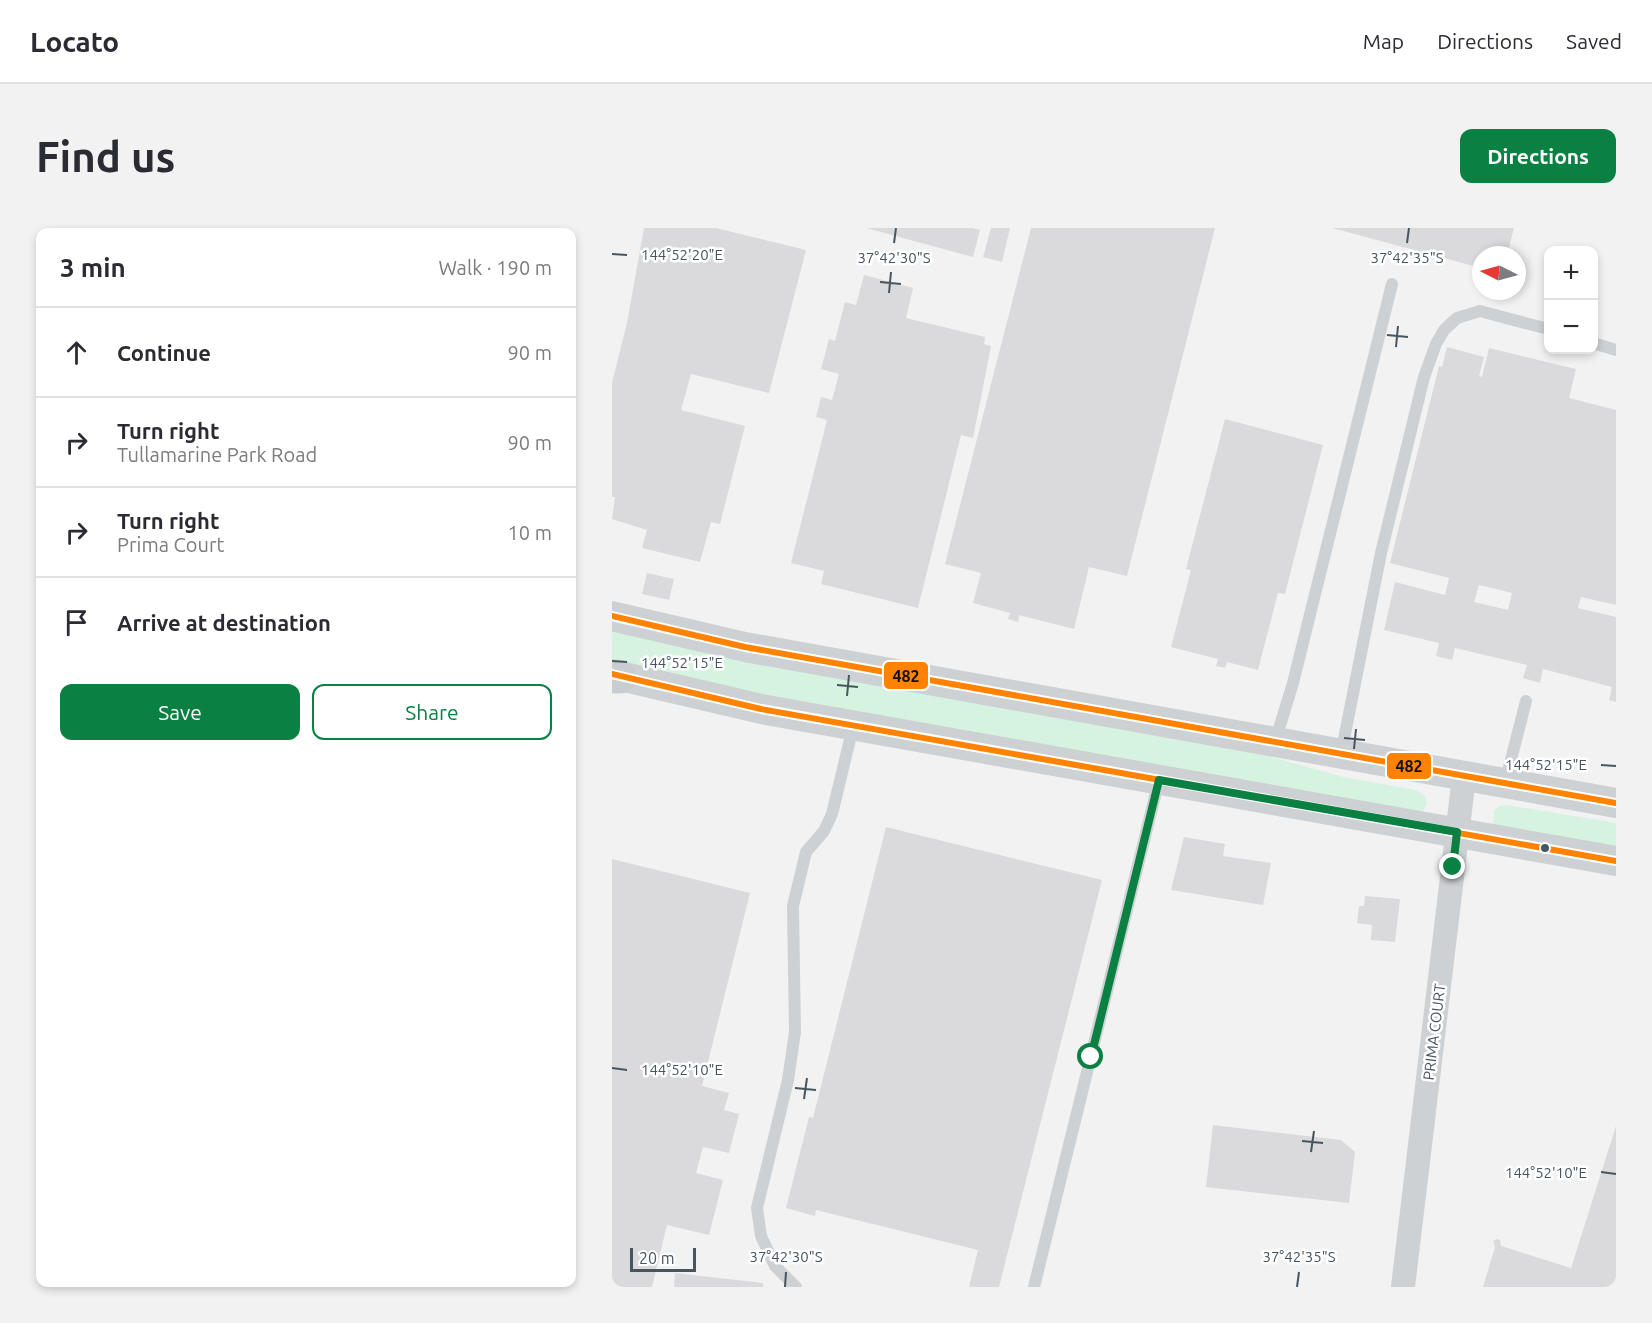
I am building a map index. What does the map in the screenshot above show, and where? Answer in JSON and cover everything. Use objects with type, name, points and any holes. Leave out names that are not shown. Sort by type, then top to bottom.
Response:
[{"type":"street","points":[[612,616],[756,649],[1464,777],[1616,802]]},
{"type":"street","points":[[615,676],[761,709],[1616,861]]},
{"type":"street","name":"PRIMA COURT","points":[[1403,1287],[1464,777]]},
{"type":"lane","points":[[1275,742],[1293,683],[1392,284]]},
{"type":"lane","points":[[1341,754],[1381,553],[1424,377],[1436,344],[1444,330],[1457,318],[1480,311],[1544,328]]},
{"type":"lane","points":[[1598,345],[1616,350]]},
{"type":"lane","points":[[1505,784],[1526,701]]},
{"type":"lane","points":[[796,1287],[775,1266],[761,1236],[757,1208],[788,1080],[795,1032],[794,906],[806,852],[824,831],[832,814],[854,725]]},
{"type":"lane","points":[[1034,1287],[1159,780]]},
{"type":"green space","points":[[612,628],[1258,753],[1343,777],[1416,790],[1425,796],[1427,804],[1423,811],[1418,813],[720,688],[612,664]]},
{"type":"green space","points":[[1507,805],[1616,823],[1616,850],[1493,826],[1494,811],[1499,806]]},
{"type":"building","points":[[644,228],[716,228],[806,250],[769,393],[691,374],[681,410],[745,426],[720,524],[711,522],[700,562],[642,548],[647,530],[612,519],[615,497],[612,497],[612,383],[627,323]]},
{"type":"building","points":[[866,228],[972,228],[980,230],[973,257]]},
{"type":"building","points":[[991,228],[1010,228],[1002,262],[983,257]]},
{"type":"building","points":[[1031,228],[1215,228],[1127,576],[1089,567],[1074,629],[1019,615],[1018,622],[1008,619],[1010,613],[973,603],[981,573],[945,564]]},
{"type":"building","points":[[1332,228],[1514,228],[1509,246],[1472,246],[1472,266]]},
{"type":"building","points":[[864,275],[913,288],[906,318],[985,337],[984,344],[991,346],[973,438],[961,435],[918,608],[821,584],[824,571],[791,563],[827,420],[816,417],[821,397],[832,400],[839,374],[821,369],[829,339],[835,341],[845,302],[856,305]]},
{"type":"building","points":[[1447,347],[1484,357],[1479,376],[1482,377],[1489,348],[1576,369],[1569,398],[1616,410],[1616,605],[1581,597],[1578,608],[1616,617],[1616,702],[1609,700],[1612,687],[1543,669],[1540,683],[1523,678],[1527,665],[1455,648],[1452,660],[1436,656],[1439,643],[1384,630],[1395,582],[1445,595],[1449,578],[1390,563],[1439,366],[1442,367]],"holes":[[[1479,585],[1512,593],[1508,610],[1474,602]]]},
{"type":"building","points":[[1225,419],[1323,445],[1285,594],[1278,593],[1258,670],[1227,662],[1225,668],[1216,666],[1218,659],[1171,647],[1191,570],[1186,569]]},
{"type":"building","points":[[647,573],[674,579],[669,600],[642,594]]},
{"type":"building","points":[[886,827],[1102,880],[999,1287],[969,1287],[978,1250],[816,1210],[815,1216],[786,1208],[809,1117],[813,1118]]},
{"type":"building","points":[[1184,837],[1225,844],[1223,856],[1271,863],[1263,905],[1171,890]]},
{"type":"building","points":[[612,859],[750,893],[702,1086],[729,1093],[724,1110],[739,1114],[729,1153],[703,1147],[696,1173],[723,1180],[709,1235],[667,1225],[652,1287],[612,1287]]},
{"type":"building","points":[[1365,896],[1400,899],[1395,942],[1371,940],[1372,925],[1357,923],[1359,906],[1364,906]]},
{"type":"building","points":[[1213,1125],[1341,1140],[1355,1152],[1349,1203],[1206,1187]]},
{"type":"building","points":[[1616,1126],[1616,1287],[1483,1287],[1495,1247],[1493,1241],[1497,1239],[1500,1240],[1501,1246],[1571,1268]]},
{"type":"building","points":[[675,1273],[763,1283],[763,1287],[674,1287]]},
{"type":"transit line","name":"482","points":[[612,616],[745,647],[1616,803]]},
{"type":"transit line","name":"482","points":[[612,674],[761,709],[1616,861]]},
{"type":"route","points":[[1091,1057],[1159,780],[1457,832],[1453,867]]}]
